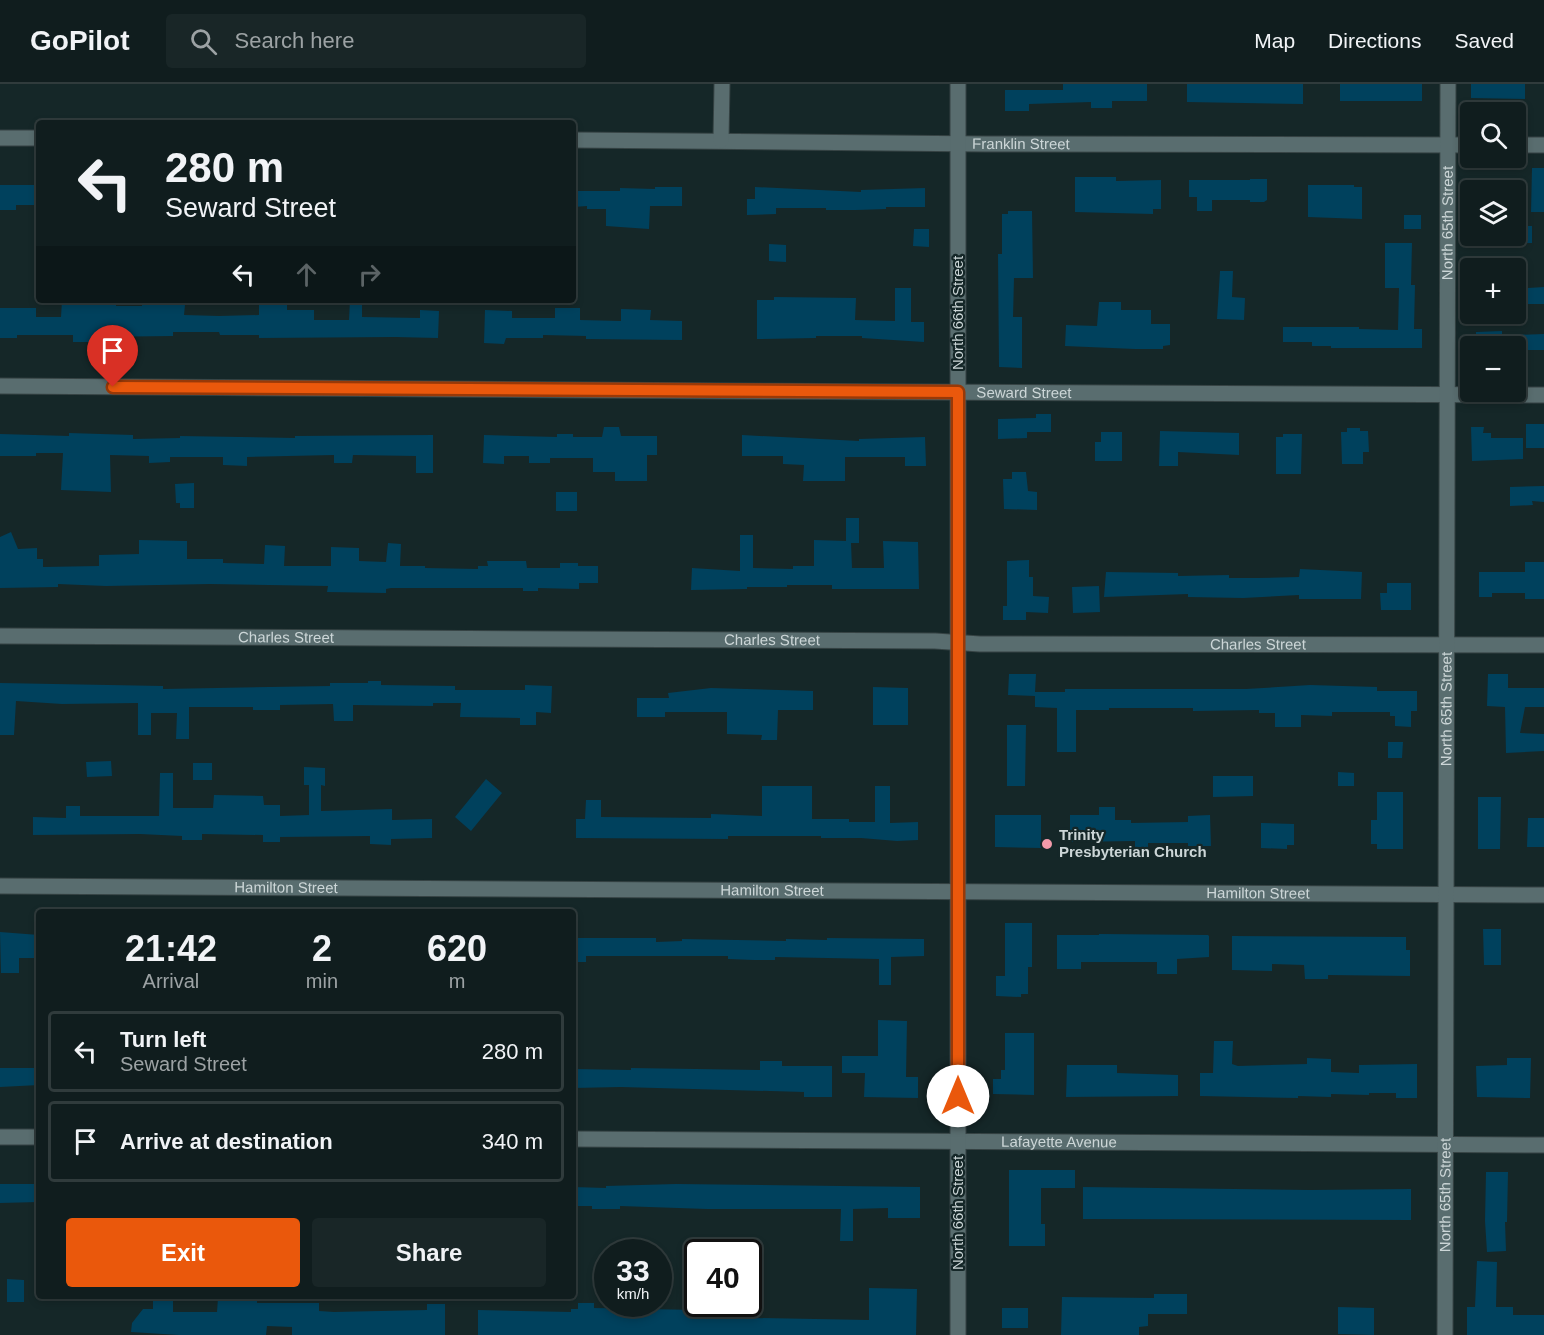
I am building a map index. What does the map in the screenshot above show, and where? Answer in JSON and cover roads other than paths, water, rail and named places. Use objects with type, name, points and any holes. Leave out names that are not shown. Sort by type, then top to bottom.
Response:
[{"type":"street","points":[[721,140],[722,84]]},
{"type":"street","name":"North 66th Street","points":[[958,84],[958,1335]]},
{"type":"street","name":"North 65th Street","points":[[1445,1335],[1444,894],[1448,84]]},
{"type":"street","points":[[0,138],[36,138]]},
{"type":"street","name":"Franklin Street","points":[[576,140],[1460,145]]},
{"type":"street","points":[[1526,145],[1544,145]]},
{"type":"street","name":"Seward Street","points":[[0,386],[1004,394],[1544,395]]},
{"type":"street","name":"Charles Street","points":[[0,636],[1544,645]]},
{"type":"street","name":"Hamilton Street","points":[[0,886],[1544,895]]},
{"type":"street","points":[[0,1137],[36,1137]]},
{"type":"street","name":"Lafayette Avenue","points":[[576,1140],[1544,1144]]},
{"type":"place","name":"Trinity Presbyterian Church","points":[[1047,844]]}]
